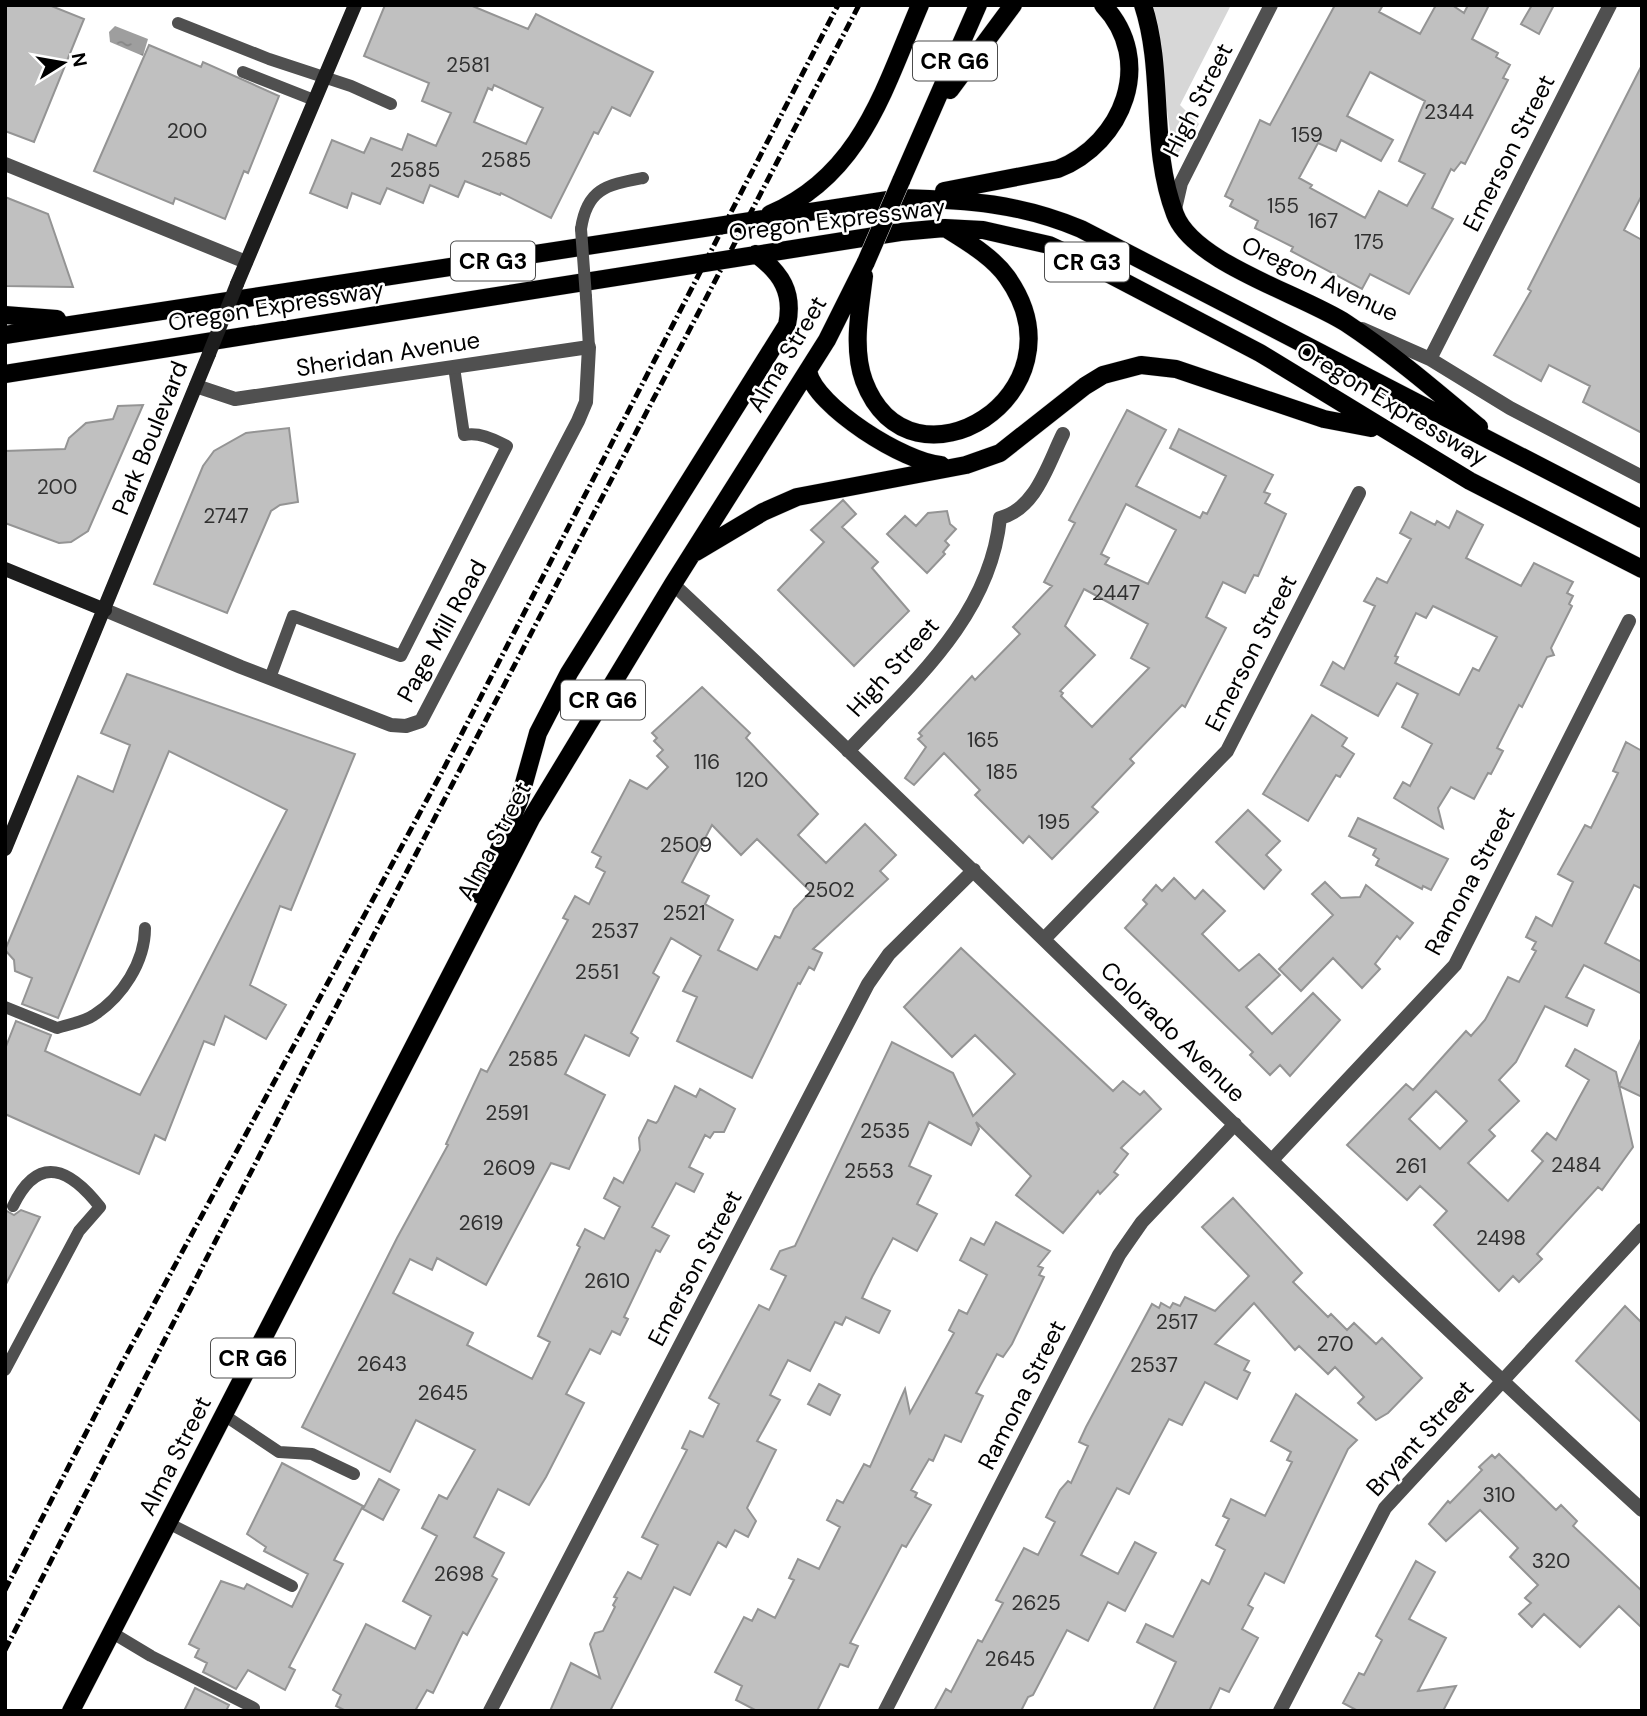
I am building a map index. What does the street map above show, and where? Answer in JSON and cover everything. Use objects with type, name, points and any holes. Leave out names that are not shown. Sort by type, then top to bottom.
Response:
[{"type":"main road","points":[[746,224],[812,192],[839,166],[876,107],[920,5]]},
{"type":"main road","name":"Alma Street","points":[[71,1711],[532,817],[673,584],[837,322],[901,190],[978,5]]},
{"type":"main road","points":[[932,116],[1013,5]]},
{"type":"main road","points":[[901,190],[1037,175],[1075,162],[1091,151],[1105,137],[1118,117],[1130,76],[1124,35],[1115,18],[1103,5]]},
{"type":"main road","name":"Oregon Avenue","points":[[1143,5],[1152,43],[1165,180],[1176,218],[1198,245],[1212,254],[1342,320]]},
{"type":"main road","name":"Oregon Expressway","points":[[5,335],[746,224],[901,190],[981,200],[1058,219],[1642,519]]},
{"type":"main road","points":[[866,262],[858,348],[864,383],[873,399],[885,413],[916,431],[944,434],[970,429],[986,420],[1013,392],[1022,374],[1027,333],[1024,313],[1007,277],[978,249],[945,228]]},
{"type":"main road","name":"Oregon Expressway","points":[[5,374],[900,232],[945,228],[1009,235],[1049,245],[1090,264],[1260,353],[1381,430],[1470,481],[1642,569]]},
{"type":"main road","points":[[436,1005],[519,801],[538,733],[554,701],[586,645],[787,325],[790,313],[785,284],[779,273],[756,254]]},
{"type":"main road","points":[[5,315],[85,321]]},
{"type":"main road","points":[[1342,320],[1416,375],[1505,449]]},
{"type":"main road","points":[[692,555],[763,512],[797,497],[966,464],[1000,453],[1103,375],[1141,365],[1176,369],[1324,419],[1381,430]]},
{"type":"main road","points":[[808,371],[815,389],[845,416],[893,447],[927,464],[966,464]]},
{"type":"street","name":"Park Boulevard","points":[[5,849],[246,261],[355,5]]},
{"type":"street","name":"High Street","points":[[1176,218],[1176,194],[1209,134],[1270,5]]},
{"type":"street","name":"Emerson Street","points":[[1430,359],[1610,5]]},
{"type":"street","points":[[5,164],[246,261]]},
{"type":"street","name":"Oregon Avenue","points":[[1342,320],[1430,359],[1510,408],[1642,477]]},
{"type":"street","name":"Sheridan Avenue","points":[[196,386],[235,400],[589,346]]},
{"type":"street","name":"Page Mill Road","points":[[5,569],[391,725],[406,726],[421,721],[578,421],[586,402],[589,346]]},
{"type":"street","name":"High Street","points":[[848,751],[952,637],[988,572],[1000,518],[1012,515],[1029,501],[1063,434]]},
{"type":"street","name":"Emerson Street","points":[[1045,939],[1227,751],[1359,493]]},
{"type":"street","name":"Colorado Avenue","points":[[673,584],[974,870],[1502,1381],[1642,1510]]},
{"type":"street","name":"Ramona Street","points":[[1273,1159],[1455,965],[1629,621]]},
{"type":"street","name":"Emerson Street","points":[[490,1711],[869,984],[889,954],[974,870]]},
{"type":"street","name":"Ramona Street","points":[[885,1711],[1119,1255],[1142,1222],[1235,1124]]},
{"type":"street","name":"Bryant Street","points":[[1280,1711],[1384,1508],[1642,1230]]},
{"type":"lane","points":[[178,23],[269,59],[324,76],[391,104]]},
{"type":"lane","points":[[243,72],[314,100]]},
{"type":"lane","points":[[589,346],[581,229],[589,201],[599,191],[614,183],[643,178]]},
{"type":"lane","points":[[270,678],[293,616],[401,656],[507,446],[474,433],[464,435],[454,367]]},
{"type":"lane","points":[[5,1007],[57,1028],[93,1016],[135,971],[145,941],[145,928]]},
{"type":"lane","points":[[5,1370],[79,1231],[100,1208],[81,1183],[65,1174],[52,1172],[25,1186],[13,1206]]},
{"type":"lane","points":[[224,1415],[279,1452],[312,1454],[354,1474]]},
{"type":"lane","points":[[168,1523],[292,1586]]},
{"type":"lane","points":[[111,1632],[151,1656],[254,1708]]},
{"type":"shaded area","points":[[1152,5],[1231,5],[1180,105],[1199,124],[1174,159]]},
{"type":"water","points":[[115,26],[148,39],[143,56],[110,42],[109,32]]},
{"type":"building","points":[[5,5],[49,5],[84,19],[34,142],[5,131]]},
{"type":"building","points":[[385,5],[470,5],[528,29],[536,14],[653,72],[630,116],[612,107],[598,134],[594,132],[551,218],[501,193],[500,195],[465,181],[458,197],[430,185],[423,203],[387,188],[380,204],[352,193],[347,208],[310,193],[332,140],[364,153],[371,138],[402,150],[408,134],[436,146],[451,113],[422,101],[429,83],[364,56]],"holes":[[[494,85],[543,108],[526,144],[474,122],[488,88],[492,90]]]},
{"type":"building","points":[[1335,5],[1383,5],[1379,12],[1420,34],[1436,5],[1452,5],[1464,13],[1468,5],[1489,5],[1472,39],[1498,53],[1496,57],[1510,65],[1503,78],[1508,80],[1465,164],[1461,162],[1454,171],[1451,169],[1432,208],[1453,219],[1409,294],[1370,274],[1362,289],[1291,251],[1293,247],[1255,228],[1258,221],[1230,206],[1233,200],[1225,196],[1260,120],[1270,125]],"holes":[[[1370,72],[1425,101],[1399,161],[1425,174],[1407,206],[1379,191],[1365,218],[1310,188],[1312,185],[1299,178],[1318,143],[1336,151],[1341,140],[1381,161],[1393,140],[1347,116]]]},
{"type":"building","points":[[1532,5],[1554,5],[1539,34],[1521,24]]},
{"type":"building","points":[[149,45],[201,67],[203,62],[279,96],[248,173],[244,171],[225,219],[175,198],[173,204],[94,171]]},
{"type":"building","points":[[1642,65],[1642,195],[1624,230],[1642,240],[1642,433],[1583,402],[1590,386],[1549,365],[1541,381],[1494,355],[1531,291],[1528,289]]},
{"type":"building","points":[[5,197],[48,214],[73,287],[5,286]]},
{"type":"building","points":[[143,405],[88,531],[71,542],[59,543],[5,523],[5,451],[65,449],[69,438],[86,423],[113,419],[118,406]]},
{"type":"building","points":[[1127,410],[1166,430],[1136,486],[1200,518],[1203,512],[1207,514],[1226,476],[1170,448],[1179,429],[1273,475],[1264,492],[1270,494],[1265,503],[1286,514],[1258,576],[1254,575],[1245,593],[1223,582],[1206,617],[1226,628],[1185,707],[1182,705],[1130,759],[1134,763],[1092,807],[1098,812],[1052,859],[1029,836],[1023,843],[975,795],[980,790],[944,753],[914,785],[905,778],[926,747],[918,739],[922,736],[919,733],[972,676],[975,680],[1020,634],[1013,627],[1052,586],[1044,582],[1075,523],[1069,520]],"holes":[[[1126,504],[1176,530],[1148,584],[1105,564],[1109,558],[1101,554]],[[1084,589],[1148,624],[1131,658],[1149,668],[1092,727],[1061,696],[1063,693],[1060,691],[1095,655],[1065,626]]]},
{"type":"building","points":[[289,428],[298,502],[280,505],[271,511],[227,613],[154,584],[203,466],[214,451],[246,433]]},
{"type":"building","points":[[843,500],[856,514],[842,527],[878,562],[872,568],[909,611],[854,666],[778,590],[824,542],[811,530]]},
{"type":"building","points":[[947,511],[950,524],[956,529],[945,541],[949,545],[943,552],[945,554],[927,573],[887,534],[905,516],[916,526],[928,513]]},
{"type":"building","points":[[1457,511],[1483,525],[1466,558],[1521,586],[1534,563],[1573,582],[1567,593],[1573,596],[1569,604],[1572,606],[1551,648],[1554,655],[1547,657],[1522,707],[1519,705],[1497,748],[1503,751],[1491,774],[1488,773],[1474,799],[1451,787],[1438,808],[1443,828],[1394,798],[1403,782],[1410,786],[1432,744],[1402,727],[1418,694],[1397,683],[1378,716],[1321,685],[1333,662],[1344,669],[1375,606],[1364,601],[1377,578],[1387,583],[1411,539],[1400,533],[1411,512],[1435,525],[1437,521],[1449,528]],"holes":[[[1433,606],[1497,637],[1479,671],[1473,668],[1459,695],[1395,663],[1398,657],[1395,656],[1416,613],[1426,618]]]},
{"type":"building","points":[[127,674],[355,754],[291,910],[280,906],[250,985],[286,1005],[266,1039],[225,1016],[214,1045],[204,1041],[165,1140],[155,1135],[139,1174],[5,1114],[5,1049],[16,1021],[51,1035],[45,1051],[140,1095],[287,810],[169,751],[58,1018],[22,1004],[32,978],[15,971],[14,960],[5,950],[78,776],[113,792],[130,745],[101,733]]},
{"type":"building","points":[[702,687],[750,733],[746,738],[818,814],[798,835],[826,863],[865,824],[896,855],[880,871],[888,879],[813,949],[822,953],[814,970],[809,967],[800,984],[798,983],[752,1078],[677,1041],[697,997],[683,991],[701,956],[671,938],[653,973],[659,977],[631,1033],[638,1038],[629,1056],[585,1035],[565,1074],[605,1095],[569,1169],[551,1163],[486,1285],[437,1258],[432,1270],[410,1259],[393,1293],[473,1333],[467,1345],[532,1379],[550,1342],[538,1336],[580,1247],[577,1245],[585,1229],[604,1239],[620,1207],[604,1198],[614,1178],[623,1183],[640,1150],[639,1138],[648,1120],[656,1123],[658,1121],[675,1086],[696,1097],[700,1089],[735,1109],[724,1132],[714,1132],[710,1138],[705,1135],[689,1167],[703,1174],[694,1192],[676,1183],[652,1227],[669,1236],[660,1252],[656,1250],[624,1317],[628,1319],[620,1335],[612,1331],[600,1354],[590,1349],[566,1394],[584,1403],[529,1505],[498,1489],[474,1537],[504,1553],[492,1576],[497,1579],[467,1635],[463,1632],[433,1693],[427,1690],[415,1711],[346,1711],[336,1706],[341,1695],[333,1690],[366,1624],[415,1649],[431,1616],[403,1601],[437,1536],[422,1528],[439,1495],[447,1499],[475,1450],[416,1420],[390,1472],[302,1427],[397,1238],[448,1145],[446,1144],[481,1069],[487,1072],[568,920],[563,918],[575,896],[589,904],[605,872],[596,867],[601,857],[592,852],[630,780],[647,789],[668,767],[657,756],[663,750],[654,741],[657,738],[652,733]],"holes":[[[712,825],[741,855],[757,839],[811,892],[794,909],[780,938],[775,936],[757,970],[718,950],[733,920],[705,904],[709,896],[682,882]]]},
{"type":"building","points":[[1312,715],[1347,738],[1342,746],[1354,754],[1340,777],[1336,775],[1308,821],[1263,794]]},
{"type":"building","points":[[1626,742],[1642,751],[1642,889],[1634,885],[1605,943],[1642,962],[1642,994],[1584,965],[1566,997],[1594,1010],[1587,1026],[1545,1006],[1516,1062],[1499,1080],[1519,1101],[1489,1130],[1495,1136],[1468,1163],[1508,1201],[1543,1161],[1532,1151],[1547,1133],[1556,1140],[1589,1080],[1566,1066],[1575,1049],[1616,1072],[1633,1147],[1602,1190],[1598,1187],[1537,1254],[1542,1259],[1519,1282],[1513,1276],[1499,1291],[1434,1225],[1447,1211],[1420,1186],[1407,1200],[1347,1145],[1406,1084],[1413,1090],[1466,1031],[1471,1036],[1485,1020],[1508,977],[1519,982],[1536,951],[1532,949],[1536,942],[1526,937],[1536,917],[1552,926],[1573,882],[1558,874],[1585,825],[1591,828],[1618,773],[1613,771]],"holes":[[[1436,1091],[1467,1121],[1440,1149],[1409,1119]]]},
{"type":"building","points":[[1248,810],[1280,841],[1266,855],[1281,870],[1264,889],[1216,842]]},
{"type":"building","points":[[1358,818],[1448,859],[1431,890],[1423,886],[1422,889],[1376,865],[1379,859],[1373,855],[1376,849],[1349,836]]},
{"type":"building","points":[[1174,878],[1195,899],[1203,890],[1225,911],[1202,934],[1239,971],[1259,954],[1280,975],[1246,1007],[1272,1034],[1313,993],[1340,1020],[1290,1076],[1280,1065],[1270,1075],[1250,1055],[1253,1052],[1125,928],[1147,904],[1143,900],[1156,885],[1162,891]]},
{"type":"building","points":[[1325,882],[1341,898],[1360,897],[1366,885],[1413,923],[1400,939],[1397,936],[1375,964],[1380,969],[1362,988],[1333,958],[1301,991],[1279,969],[1333,915],[1312,894]]},
{"type":"building","points":[[961,948],[1113,1091],[1123,1081],[1140,1095],[1144,1091],[1161,1109],[1121,1148],[1128,1154],[1114,1172],[1118,1175],[1100,1194],[1098,1191],[1063,1233],[1016,1195],[1031,1176],[976,1122],[979,1129],[971,1145],[929,1122],[909,1166],[931,1176],[917,1204],[937,1214],[917,1251],[893,1238],[872,1277],[862,1298],[890,1311],[879,1333],[846,1317],[842,1325],[835,1322],[810,1371],[788,1360],[770,1395],[780,1400],[757,1441],[776,1450],[747,1508],[756,1521],[748,1537],[735,1530],[726,1547],[718,1542],[690,1595],[674,1587],[610,1711],[550,1711],[571,1663],[600,1678],[590,1644],[595,1633],[603,1631],[615,1607],[613,1605],[617,1598],[614,1597],[628,1572],[641,1579],[658,1545],[642,1537],[687,1450],[682,1448],[690,1431],[703,1437],[719,1404],[709,1398],[759,1305],[769,1310],[786,1276],[771,1269],[780,1251],[795,1246],[892,1042],[953,1073],[973,1116],[1015,1074],[975,1035],[952,1057],[904,1007]]},
{"type":"building","points":[[1642,1037],[1642,1097],[1619,1086]]},
{"type":"building","points":[[1233,1198],[1302,1273],[1293,1282],[1328,1317],[1331,1314],[1347,1330],[1354,1323],[1376,1344],[1382,1338],[1422,1378],[1388,1413],[1376,1420],[1358,1403],[1364,1397],[1335,1367],[1328,1374],[1299,1346],[1295,1350],[1254,1303],[1215,1344],[1249,1361],[1244,1370],[1250,1373],[1237,1399],[1205,1382],[1182,1425],[1169,1419],[1129,1494],[1117,1488],[1081,1555],[1118,1574],[1135,1542],[1156,1553],[1125,1611],[1108,1602],[1088,1641],[1067,1630],[1033,1695],[1028,1697],[1021,1711],[934,1711],[946,1689],[951,1692],[978,1640],[982,1642],[1003,1603],[996,1600],[1024,1548],[1038,1555],[1055,1522],[1046,1517],[1060,1490],[1068,1481],[1071,1483],[1088,1446],[1079,1442],[1152,1304],[1159,1308],[1161,1303],[1170,1308],[1173,1303],[1180,1306],[1185,1297],[1215,1311],[1249,1276],[1202,1227]]},
{"type":"building","points":[[5,1210],[14,1215],[21,1210],[40,1217],[5,1286]]},
{"type":"building","points":[[996,1222],[1050,1251],[1038,1266],[1043,1268],[1039,1275],[1044,1277],[1012,1344],[1003,1357],[997,1354],[976,1393],[983,1396],[961,1442],[945,1435],[933,1461],[929,1459],[911,1490],[917,1493],[915,1497],[931,1505],[906,1547],[902,1545],[850,1643],[858,1646],[848,1667],[840,1664],[817,1711],[757,1711],[736,1700],[742,1686],[715,1672],[744,1617],[752,1621],[758,1609],[775,1618],[794,1580],[789,1578],[798,1559],[819,1569],[840,1527],[827,1520],[837,1500],[843,1503],[864,1464],[870,1467],[905,1389],[910,1413],[954,1333],[949,1330],[959,1310],[967,1314],[987,1275],[960,1260],[971,1238],[984,1245]]},
{"type":"building","points":[[1625,1306],[1642,1323],[1642,1423],[1576,1361]]},
{"type":"building","points":[[819,1384],[840,1395],[830,1415],[808,1404]]},
{"type":"building","points":[[1296,1394],[1357,1440],[1348,1449],[1284,1583],[1265,1573],[1248,1605],[1253,1608],[1242,1629],[1258,1638],[1229,1692],[1220,1688],[1209,1711],[1153,1711],[1176,1662],[1137,1642],[1146,1624],[1173,1637],[1202,1580],[1209,1584],[1225,1550],[1216,1545],[1229,1519],[1223,1516],[1231,1499],[1265,1516],[1292,1462],[1287,1460],[1291,1452],[1271,1441]]},
{"type":"building","points":[[1499,1454],[1556,1510],[1561,1505],[1577,1521],[1573,1526],[1642,1591],[1642,1628],[1619,1606],[1580,1647],[1544,1614],[1532,1627],[1519,1614],[1531,1603],[1525,1598],[1538,1585],[1510,1557],[1518,1548],[1480,1510],[1446,1541],[1429,1524],[1448,1501],[1450,1503],[1482,1470],[1479,1467],[1492,1455],[1495,1458]]},
{"type":"building","points":[[282,1463],[363,1506],[334,1560],[343,1564],[289,1667],[295,1670],[285,1690],[248,1670],[236,1689],[203,1672],[207,1663],[195,1657],[199,1649],[189,1644],[221,1581],[244,1589],[247,1584],[292,1607],[308,1574],[264,1551],[266,1547],[247,1534]]},
{"type":"building","points":[[379,1479],[399,1490],[383,1520],[363,1509]]},
{"type":"building","points":[[1416,1561],[1435,1572],[1409,1619],[1446,1638],[1418,1691],[1456,1686],[1443,1711],[1358,1711],[1343,1703],[1359,1673],[1364,1675],[1382,1640],[1376,1636]]},
{"type":"building","points":[[195,1688],[229,1705],[226,1711],[184,1711]]},
{"type":"railway","points":[[5,1590],[122,1363],[443,770],[838,5]]},
{"type":"railway","points":[[5,1650],[322,1034],[859,5]]}]
